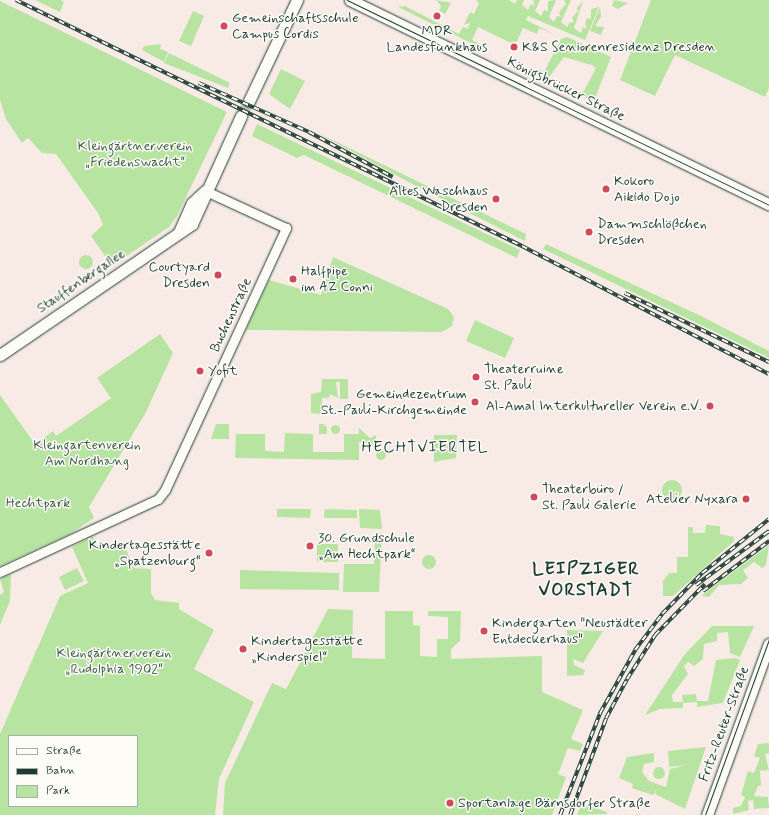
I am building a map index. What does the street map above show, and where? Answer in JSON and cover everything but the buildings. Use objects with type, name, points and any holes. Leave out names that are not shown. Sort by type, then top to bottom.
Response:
[{"type":"main road","points":[[248,101],[297,0]]},
{"type":"main road","name":"Königsbrücker Straße","points":[[350,0],[769,204]]},
{"type":"main road","name":"Stauffenbergallee","points":[[0,355],[179,232],[192,203],[206,191],[241,116]]},
{"type":"main road","name":"Fritz-Reuter-Straße","points":[[707,815],[769,644]]},
{"type":"street","name":"Buchenstraße","points":[[0,572],[92,528],[158,499],[165,490],[286,228],[206,191]]},
{"type":"green space","points":[[35,0],[61,0],[64,2],[60,12]]},
{"type":"green space","points":[[436,0],[451,3],[445,14],[439,11],[441,6]]},
{"type":"green space","points":[[476,0],[509,0],[515,4],[517,0],[524,0],[522,5],[528,10],[531,4],[535,6],[533,0],[540,0],[535,11],[541,16],[544,10],[548,11],[548,1],[556,0],[549,17],[554,22],[557,16],[561,17],[559,12],[566,4],[564,0],[571,0],[561,22],[567,27],[570,22],[574,23],[572,18],[579,10],[576,9],[583,1],[574,28],[581,33],[583,27],[587,29],[585,24],[587,18],[591,19],[591,9],[599,7],[585,40],[528,16],[526,20],[554,34],[539,28],[537,34],[523,28],[515,45],[478,27],[472,40],[486,47],[485,50],[398,7],[405,6],[459,34],[463,27],[468,29],[470,23],[464,25],[470,12],[474,14],[479,3]]},
{"type":"green space","points":[[614,0],[628,3],[618,9],[612,6]]},
{"type":"green space","points":[[651,0],[769,0],[769,88],[765,97],[675,55],[655,96],[620,80]]},
{"type":"green space","name":"Kleingärtnerverein „Friedenswacht“","points":[[0,1],[227,112],[177,216],[169,227],[112,266],[91,236],[103,225],[98,213],[56,154],[42,153],[28,138],[22,143],[6,119],[0,100]]},
{"type":"green space","points":[[600,7],[601,17],[595,26],[604,27],[601,35],[590,31]]},
{"type":"green space","points":[[193,11],[204,16],[191,46],[179,41]]},
{"type":"green space","points":[[567,37],[611,57],[594,101],[573,93],[575,90],[582,93],[585,89],[596,68],[592,65],[564,57],[547,80],[535,74],[538,69],[544,72],[561,39]]},
{"type":"green space","points":[[161,44],[160,49],[168,52],[164,62],[142,50],[144,46]]},
{"type":"green space","points":[[169,53],[230,83],[228,88],[164,63]]},
{"type":"green space","points":[[281,69],[305,81],[290,109],[269,94]]},
{"type":"green space","points":[[257,124],[520,250],[517,258],[304,155],[297,158],[252,136]]},
{"type":"green space","points":[[312,130],[526,234],[525,241],[418,187]]},
{"type":"green space","points":[[546,244],[701,316],[769,351],[769,358],[543,249]]},
{"type":"green space","points":[[83,255],[89,255],[93,259],[93,265],[89,269],[83,269],[79,265],[79,259]]},
{"type":"green space","points":[[333,257],[448,309],[454,317],[452,326],[442,332],[246,330],[269,280],[321,295]]},
{"type":"green space","points":[[475,320],[514,338],[505,358],[466,341]]},
{"type":"green space","points":[[160,334],[173,353],[145,414],[89,507],[94,518],[70,534],[0,566],[0,395],[35,444],[53,431],[56,436],[111,398],[97,378]]},
{"type":"green space","points":[[322,379],[348,379],[348,399],[340,399],[340,382],[336,382],[338,398],[330,394],[329,398],[322,398],[321,414],[311,413],[311,394],[321,392]]},
{"type":"green space","points":[[216,424],[229,424],[229,439],[211,439]]},
{"type":"green space","points":[[319,424],[327,424],[323,425],[327,427],[327,434],[319,434]]},
{"type":"green space","points":[[335,424],[340,429],[335,434],[330,429]]},
{"type":"green space","points":[[359,428],[370,438],[376,435],[376,445],[359,442],[359,460],[235,458],[236,434],[265,434],[265,451],[284,452],[285,433],[313,434],[313,452],[344,452],[344,434],[359,434]]},
{"type":"green space","points":[[434,435],[457,435],[456,458],[434,462]]},
{"type":"green space","points":[[379,450],[383,450],[385,451],[385,459],[379,460],[376,457],[376,453]]},
{"type":"green space","points":[[672,480],[679,483],[682,490],[679,497],[672,500],[665,497],[662,490],[665,483]]},
{"type":"green space","points":[[277,509],[311,509],[310,518],[277,517]]},
{"type":"green space","points":[[325,509],[357,510],[357,518],[324,518]]},
{"type":"green space","points":[[359,509],[380,510],[382,529],[360,528]]},
{"type":"green space","points":[[706,525],[720,526],[720,534],[734,537],[734,541],[673,596],[663,596],[663,581],[669,573],[677,573],[677,557],[688,557],[688,527],[693,527],[693,533],[705,533]]},
{"type":"green space","points":[[375,533],[382,534],[379,592],[343,592],[344,564],[374,564]]},
{"type":"green space","name":"Kleingärtnerverein „Rudolphia 1902“","points":[[92,536],[97,547],[126,549],[134,568],[151,569],[151,593],[155,600],[179,603],[179,609],[214,630],[194,669],[254,702],[219,779],[215,815],[0,815],[0,734],[60,596],[88,583],[72,547]]},
{"type":"green space","points":[[317,544],[338,544],[338,562],[317,562]]},
{"type":"green space","points":[[769,545],[766,565],[762,568],[754,562],[743,570],[748,578],[741,584],[719,585],[709,597],[701,596]]},
{"type":"green space","points":[[429,555],[434,557],[436,562],[434,567],[429,569],[424,567],[422,562],[424,557]]},
{"type":"green space","points":[[77,568],[84,581],[65,590],[59,577]]},
{"type":"green space","points":[[240,570],[339,573],[339,590],[240,589]]},
{"type":"green space","points":[[11,574],[10,601],[0,625],[0,595],[4,592],[0,579]]},
{"type":"green space","points":[[328,609],[353,610],[352,658],[385,659],[385,611],[413,611],[413,625],[420,626],[420,656],[437,657],[437,639],[448,639],[448,617],[428,616],[428,611],[461,611],[460,641],[451,649],[451,659],[542,656],[542,692],[583,710],[571,739],[583,744],[580,751],[568,748],[558,774],[566,777],[552,815],[223,815],[225,783],[272,683],[286,689]]},
{"type":"green space","points":[[712,626],[754,626],[740,657],[730,653],[728,632],[717,633],[717,641],[704,644],[703,659],[694,666],[688,662],[684,666],[688,674],[672,695],[673,702],[683,702],[682,695],[696,694],[697,701],[708,701],[716,660],[735,658],[740,660],[723,703],[697,707],[697,702],[683,703],[683,708],[660,709],[645,715],[685,654]]},
{"type":"green space","points":[[567,630],[603,631],[583,663],[573,659],[574,665],[585,670],[583,675],[567,676]]},
{"type":"green space","points":[[769,743],[769,753],[765,754],[769,770],[760,771],[761,786],[758,786],[754,796],[768,797],[769,808],[754,809],[753,800],[748,801],[749,810],[733,814],[733,808],[741,806],[745,797],[741,795],[748,771],[754,773],[760,758],[754,756],[758,744]]},
{"type":"green space","points":[[706,747],[685,809],[655,794],[657,789],[653,795],[632,788],[633,784],[619,778],[627,757],[654,753],[654,762],[644,764],[642,772],[649,781],[666,787],[670,769],[686,765],[669,767],[668,751]]},
{"type":"green space","points":[[661,767],[664,768],[664,778],[657,779],[654,778],[653,771],[654,768]]},
{"type":"green space","points":[[582,803],[607,812],[607,814],[577,815]]},
{"type":"tunnel","points":[[241,116],[249,101]]},
{"type":"tram line","points":[[347,0],[769,205]]},
{"type":"tram line","points":[[705,815],[769,639]]},
{"type":"railway","points":[[16,0],[522,246],[769,374]]},
{"type":"railway","points":[[199,83],[309,132],[393,177]]},
{"type":"railway","points":[[625,293],[769,362]]},
{"type":"railway","points":[[560,815],[600,713],[635,650],[662,614],[702,573],[769,519]]},
{"type":"railway","points":[[696,585],[769,531]]},
{"type":"railway","points":[[703,591],[769,541]]},
{"type":"railway","points":[[570,815],[606,718],[627,679],[655,635],[705,584]]},
{"type":"place","name":"MDR Landesfunkhaus","points":[[437,16]]},
{"type":"place","name":"Gemeinschaftsschule Campus Cordis","points":[[224,26]]},
{"type":"place","name":"K&S Seniorenresidenz Dresden","points":[[514,47]]},
{"type":"place","name":"Kokoro Aikido Dojo","points":[[606,189]]},
{"type":"place","name":"Altes Waschhaus Dresden","points":[[496,199]]},
{"type":"place","name":"Dammschlößchen Dresden","points":[[589,232]]},
{"type":"place","name":"Courtyard Dresden","points":[[218,275]]},
{"type":"place","name":"Halfpipe im AZ Conni","points":[[293,279]]},
{"type":"place","name":"Yofit","points":[[200,371]]},
{"type":"place","name":"Theaterruine St. Pauli","points":[[476,377]]},
{"type":"place","name":"Gemeindezentrum St.-Pauli-Kirchgemeinde","points":[[475,402]]},
{"type":"place","name":"Al-Amal Interkultureller Verein e.V.","points":[[710,406]]},
{"type":"place","name":"Theaterbüro / St. Pauli Galerie","points":[[534,497]]},
{"type":"place","name":"Atelier Nyxara","points":[[746,499]]},
{"type":"place","name":"30. Grundschule „Am Hechtpark“","points":[[310,546]]},
{"type":"place","name":"Kindertagesstätte „Spatzenburg“","points":[[209,553]]},
{"type":"place","name":"Kindergarten \"Neustädter Entdeckerhaus\"","points":[[484,631]]},
{"type":"place","name":"Kindertagesstätte „Kinderspiel“","points":[[243,649]]},
{"type":"place","name":"Sportanlage Bärnsdorfer Straße","points":[[450,803]]},
{"type":"district","name":"HECHTVIERTEL","points":[[425,448]]},
{"type":"district","name":"LEIPZIGER VORSTADT","points":[[586,580]]},
{"type":"park label","name":"Kleingartenverein Am Nordhang","points":[[87,454]]},
{"type":"park label","name":"Hechtpark","points":[[38,503]]}]
